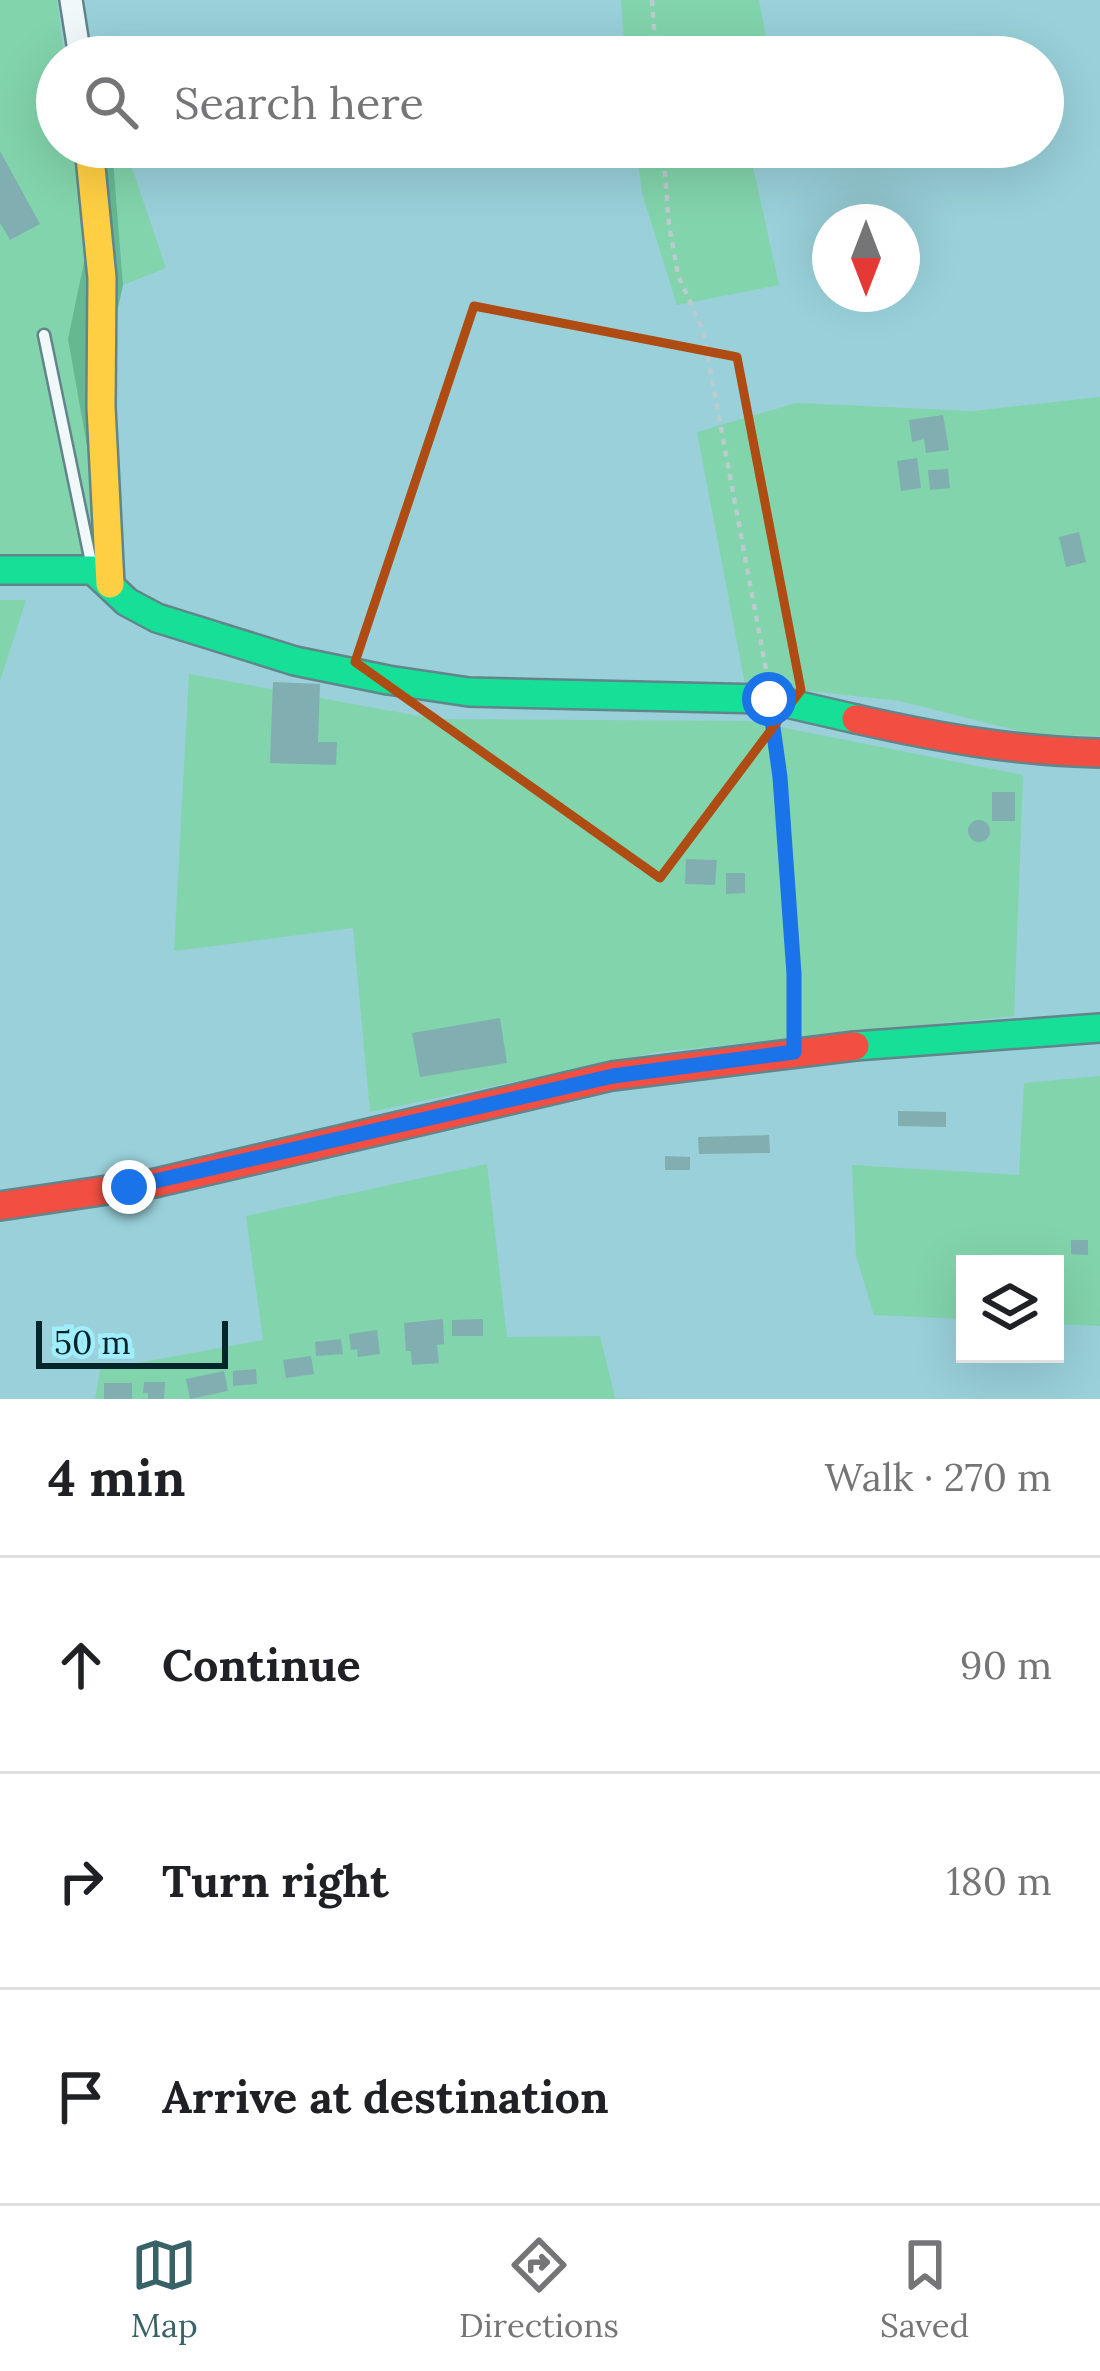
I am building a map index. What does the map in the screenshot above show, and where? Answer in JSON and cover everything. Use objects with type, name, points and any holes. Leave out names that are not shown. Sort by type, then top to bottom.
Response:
[{"type":"street","points":[[71,0],[77,36]]},
{"type":"street","points":[[91,168],[101,278],[101,577]]},
{"type":"street","points":[[0,569],[101,577],[127,602],[158,618],[295,661],[388,680],[469,692],[769,699],[950,740],[1023,751],[1100,753]]},
{"type":"street","points":[[0,1206],[129,1187],[613,1076],[794,1052],[1100,1028]]},
{"type":"lane","points":[[44,335],[101,577]]},
{"type":"path","points":[[652,0],[655,36]]},
{"type":"path","points":[[665,168],[675,258],[703,331],[769,699],[782,799],[794,974],[794,1052]]},
{"type":"highlighted area","points":[[474,306],[737,357],[801,690],[660,878],[355,662]]},
{"type":"green space","points":[[0,0],[57,0],[61,36],[36,36],[36,168],[76,168],[107,559],[0,557]]},
{"type":"green space","points":[[621,0],[759,0],[766,36],[624,36]]},
{"type":"green space","points":[[76,168],[114,168],[123,285],[103,376],[107,559],[68,339],[86,253]]},
{"type":"green space","points":[[114,168],[132,168],[166,268],[123,285]]},
{"type":"green space","points":[[639,168],[753,168],[779,285],[677,305]]},
{"type":"green space","points":[[1100,397],[1100,736],[1031,734],[900,701],[745,684],[697,432],[796,403],[973,411]]},
{"type":"green space","points":[[0,600],[26,600],[0,681]]},
{"type":"green space","points":[[189,674],[435,719],[749,721],[1023,775],[1014,1016],[657,1052],[370,1112],[353,928],[174,951]]},
{"type":"green space","points":[[1100,1076],[1100,1326],[1064,1324],[1064,1255],[956,1255],[956,1319],[874,1315],[856,1255],[852,1165],[1019,1175],[1024,1083]]},
{"type":"green space","points":[[487,1164],[507,1337],[600,1336],[615,1398],[642,1399],[95,1399],[100,1370],[263,1340],[246,1216]]},
{"type":"building","points":[[0,151],[40,224],[10,240],[0,223]]},
{"type":"building","points":[[943,415],[949,450],[926,453],[924,439],[912,442],[909,420]]},
{"type":"building","points":[[917,458],[921,488],[901,491],[897,461]]},
{"type":"building","points":[[948,469],[950,488],[930,490],[928,470]]},
{"type":"building","points":[[1079,532],[1086,562],[1066,567],[1059,537]]},
{"type":"building","points":[[273,682],[320,684],[318,742],[337,742],[336,765],[270,763]]},
{"type":"building","points":[[992,792],[1015,792],[1015,821],[992,821]]},
{"type":"building","points":[[979,820],[990,831],[979,842],[968,831]]},
{"type":"building","points":[[686,859],[717,860],[715,885],[685,884]]},
{"type":"building","points":[[726,873],[745,873],[745,893],[726,894]]},
{"type":"building","points":[[500,1018],[507,1063],[420,1077],[412,1033]]},
{"type":"building","points":[[898,1111],[946,1112],[946,1127],[898,1126]]},
{"type":"building","points":[[769,1135],[770,1153],[699,1154],[698,1137]]},
{"type":"building","points":[[665,1156],[690,1157],[690,1170],[665,1170]]},
{"type":"building","points":[[1071,1240],[1088,1240],[1088,1255],[1071,1254]]},
{"type":"building","points":[[443,1319],[444,1344],[437,1345],[439,1363],[412,1365],[404,1323]]},
{"type":"building","points":[[483,1319],[483,1336],[452,1336],[452,1320]]},
{"type":"building","points":[[377,1330],[380,1354],[358,1357],[357,1349],[351,1350],[349,1334]]},
{"type":"building","points":[[341,1339],[343,1354],[316,1356],[315,1342]]},
{"type":"building","points":[[311,1356],[314,1374],[286,1378],[283,1360]]},
{"type":"building","points":[[256,1369],[257,1384],[233,1386],[233,1371]]},
{"type":"building","points":[[224,1371],[228,1391],[190,1399],[186,1379]]},
{"type":"building","points":[[144,1382],[165,1382],[164,1399],[148,1399]]},
{"type":"building","points":[[104,1383],[132,1383],[132,1399],[104,1399]]},
{"type":"traffic: fast","points":[[0,570],[93,570],[127,602],[157,618],[295,661],[388,680],[469,692],[769,699],[856,719]]},
{"type":"traffic: fast","points":[[855,1046],[1100,1028]]},
{"type":"traffic: slow","points":[[91,168],[102,278],[101,407],[110,584]]},
{"type":"traffic: jam","points":[[856,719],[977,742],[1100,753]]},
{"type":"traffic: jam","points":[[0,1206],[155,1183],[612,1076],[855,1046]]},
{"type":"route","points":[[129,1187],[613,1076],[794,1052],[790,1007],[794,974],[780,777],[769,699]]}]
